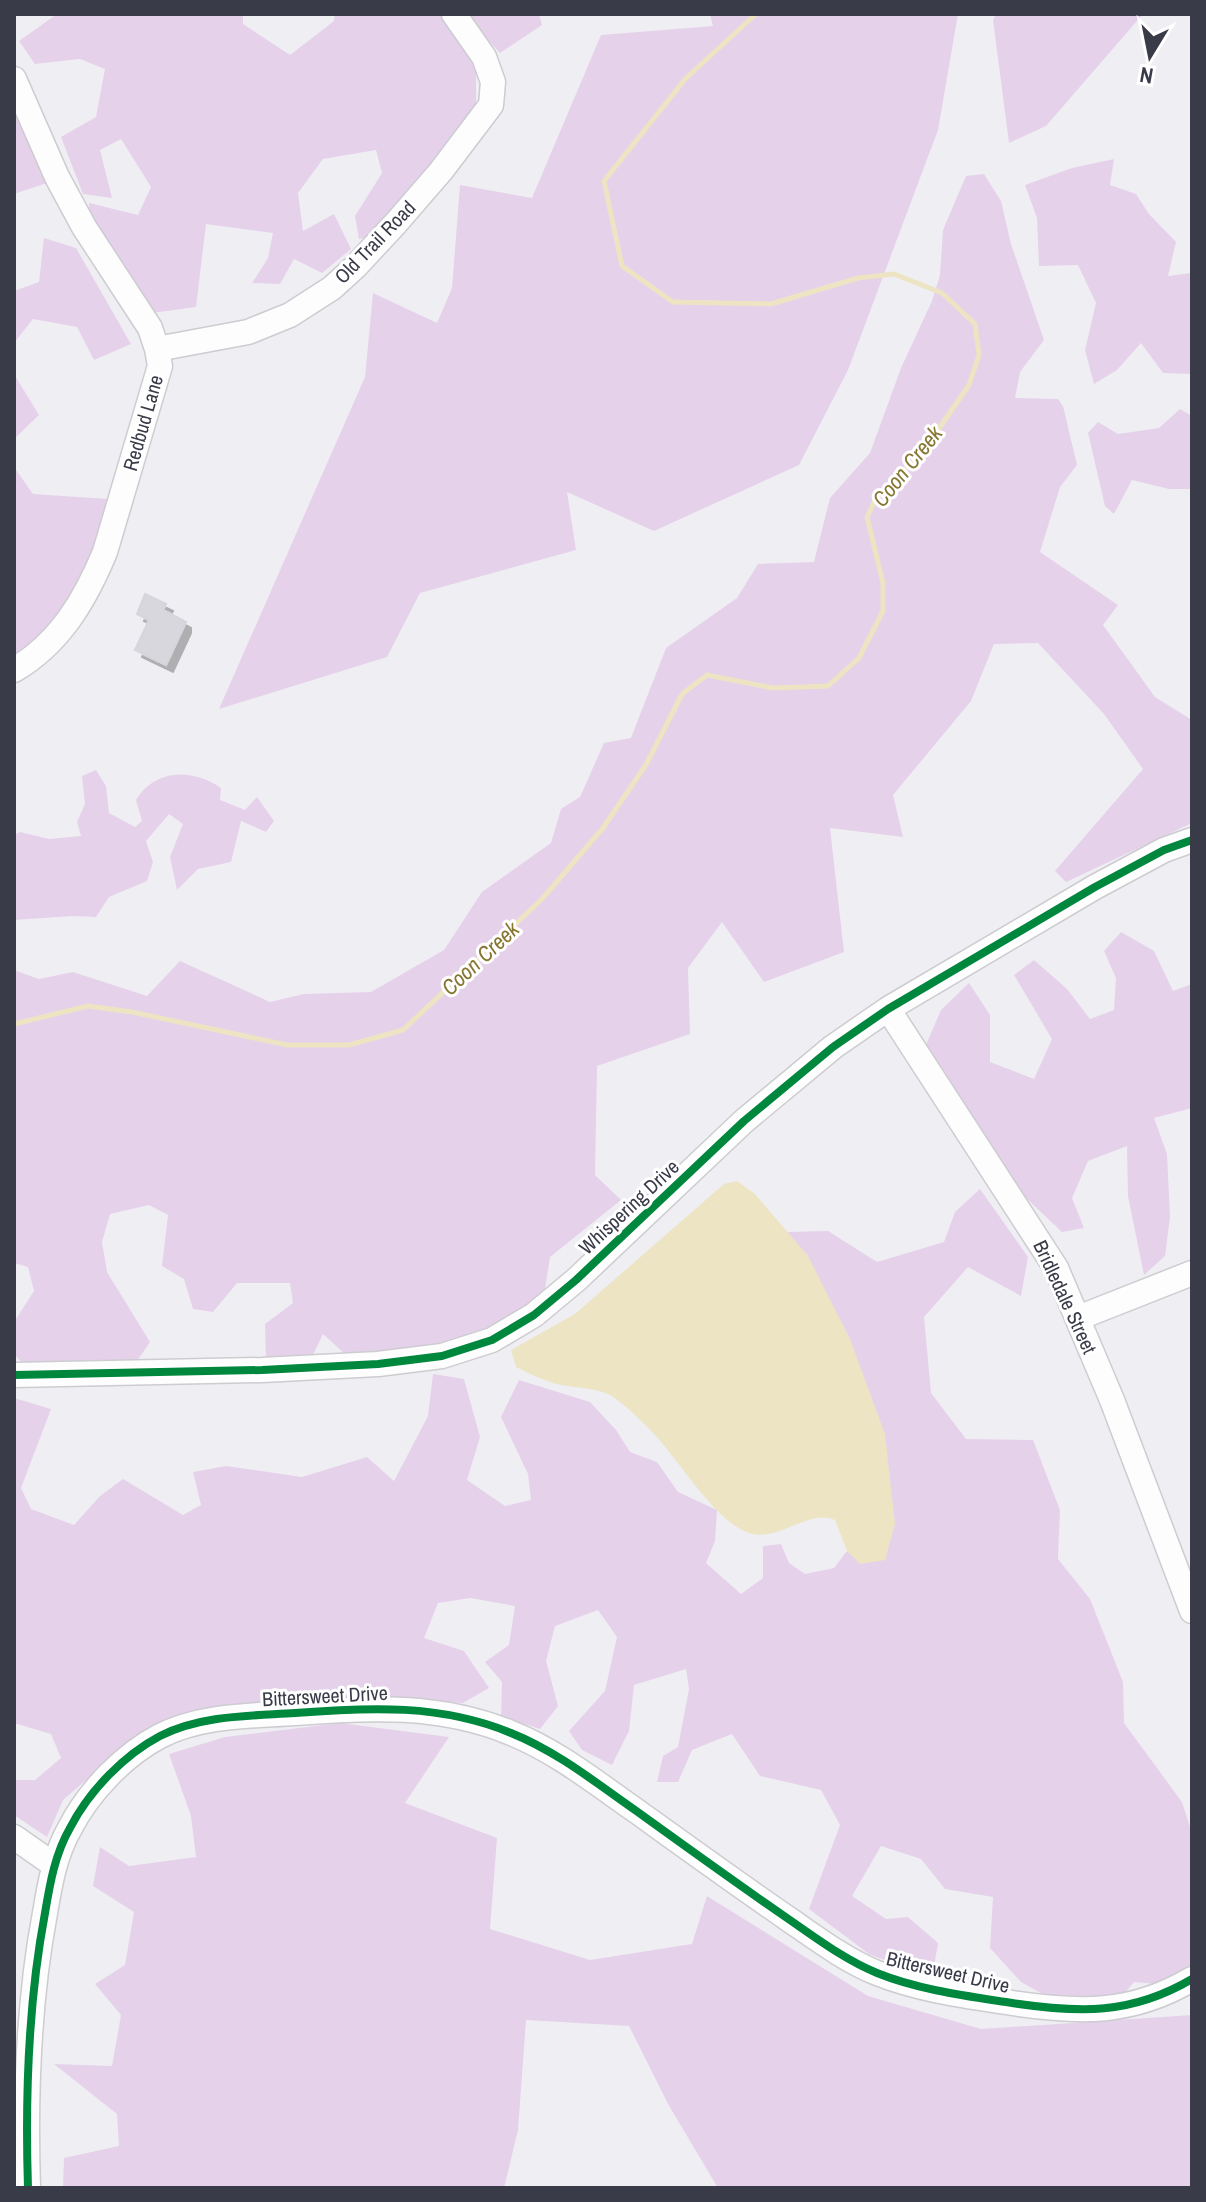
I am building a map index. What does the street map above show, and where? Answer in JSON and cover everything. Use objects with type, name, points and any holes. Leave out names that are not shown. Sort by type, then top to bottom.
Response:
[{"type":"street","name":"Old Trail Road","points":[[157,349],[213,340],[268,326],[332,288],[355,267],[441,171],[491,105],[493,82],[484,57],[454,14]]},
{"type":"street","name":"Redbud Lane","points":[[14,79],[84,227],[150,328],[160,366],[95,577],[76,612],[56,637],[36,656],[14,670]]},
{"type":"street","name":"Whispering Drive","points":[[14,1375],[262,1370],[378,1364],[442,1356],[492,1340],[534,1315],[576,1280],[744,1121],[822,1055],[888,1009],[1095,887],[1164,850],[1192,840]]},
{"type":"street","name":"Bridledale Street","points":[[888,1009],[1056,1268],[1192,1611]]},
{"type":"street","points":[[1078,1318],[1192,1273]]},
{"type":"street","name":"Bittersweet Drive","points":[[23,2187],[29,2034],[39,1946],[54,1865],[70,1827],[103,1783],[138,1749],[195,1723],[223,1718],[305,1712],[423,1710],[466,1717],[510,1732],[573,1766],[819,1940],[877,1973],[922,1987],[998,2001],[1085,2011],[1118,2008],[1149,2000],[1192,1979]]},
{"type":"street","points":[[14,1837],[54,1865]]},
{"type":"shaded area","points":[[57,14],[243,14],[243,24],[290,55],[334,21],[335,14],[441,14],[476,59],[476,107],[424,182],[373,236],[359,239],[355,216],[382,173],[376,150],[323,159],[298,193],[303,231],[334,214],[351,249],[322,273],[294,259],[280,284],[252,283],[268,258],[273,233],[206,224],[196,307],[145,314],[89,220],[89,203],[138,215],[151,187],[121,139],[100,150],[112,198],[83,194],[61,137],[96,117],[105,69],[80,59],[35,64],[19,41]]},
{"type":"shaded area","points":[[465,14],[539,14],[542,25],[500,53]]},
{"type":"shaded area","points":[[710,14],[958,14],[938,130],[848,370],[799,465],[654,531],[567,492],[576,550],[420,593],[387,657],[219,709],[365,377],[373,293],[437,323],[452,288],[460,185],[532,198],[601,35],[713,26]]},
{"type":"shaded area","points":[[996,14],[1143,14],[1046,126],[1009,143],[993,20]]},
{"type":"shaded area","points":[[14,112],[50,182],[14,194]]},
{"type":"shaded area","points":[[1114,159],[1110,185],[1136,194],[1149,214],[1176,242],[1168,276],[1192,273],[1192,374],[1163,373],[1141,343],[1117,370],[1094,384],[1085,350],[1096,303],[1078,265],[1039,266],[1037,218],[1025,185],[1072,168]]},
{"type":"shaded area","points":[[984,174],[1001,201],[1011,244],[1044,340],[1020,372],[1015,398],[1058,399],[1063,406],[1077,465],[1060,487],[1040,552],[1118,605],[1103,625],[1155,697],[1192,720],[1192,823],[1066,882],[1055,871],[1143,769],[1104,714],[1038,643],[994,644],[971,701],[893,795],[903,837],[830,828],[844,952],[764,982],[722,922],[688,968],[690,1034],[597,1066],[595,1175],[621,1200],[550,1257],[544,1296],[495,1330],[454,1344],[395,1356],[345,1354],[323,1334],[312,1357],[266,1357],[265,1324],[293,1303],[290,1283],[237,1283],[213,1312],[193,1309],[184,1279],[162,1266],[168,1215],[149,1205],[110,1214],[102,1242],[107,1272],[150,1342],[135,1364],[26,1367],[14,1354],[14,1322],[34,1291],[28,1267],[14,1263],[14,970],[39,979],[73,972],[147,996],[180,961],[270,1002],[304,994],[371,992],[444,950],[482,892],[551,843],[561,809],[580,797],[604,743],[631,738],[666,648],[737,598],[758,564],[814,562],[830,498],[870,453],[901,368],[932,301],[940,275],[943,230],[966,176]]},
{"type":"shaded area","points":[[44,238],[76,248],[131,344],[94,360],[77,327],[33,319],[14,343],[14,291],[39,282]]},
{"type":"shaded area","points":[[14,374],[39,415],[14,439]]},
{"type":"shaded area","points":[[1180,409],[1192,416],[1192,489],[1169,489],[1132,480],[1114,514],[1105,506],[1088,433],[1098,422],[1118,434],[1159,428]]},
{"type":"shaded area","points":[[14,467],[33,494],[108,499],[96,556],[59,622],[14,661]]},
{"type":"shaded area","points":[[96,770],[106,786],[109,813],[135,827],[142,821],[136,800],[153,782],[175,775],[198,777],[210,782],[221,788],[220,800],[245,810],[257,797],[274,821],[266,832],[241,821],[231,862],[198,869],[177,890],[170,857],[183,824],[169,814],[146,841],[153,862],[147,881],[109,897],[96,917],[14,920],[14,835],[20,832],[49,839],[81,836],[77,822],[85,804],[82,776]]},
{"type":"shaded area","points":[[1121,932],[1154,951],[1173,991],[1192,984],[1192,1108],[1154,1118],[1167,1154],[1170,1217],[1165,1256],[1144,1275],[1128,1196],[1127,1146],[1088,1161],[1072,1198],[1084,1228],[1062,1232],[1025,1197],[925,1047],[941,1010],[969,983],[990,1015],[990,1062],[1034,1079],[1052,1039],[1014,975],[1034,960],[1067,989],[1090,1019],[1114,1010],[1116,978],[1104,951]]},
{"type":"shaded area","points":[[737,1181],[755,1194],[808,1256],[850,1339],[885,1434],[895,1524],[885,1560],[860,1564],[847,1551],[835,1520],[824,1517],[767,1534],[742,1530],[718,1512],[655,1435],[615,1398],[601,1391],[550,1382],[516,1367],[511,1350],[575,1314],[724,1184]]},
{"type":"shaded area","points":[[980,1189],[1028,1257],[1021,1296],[968,1267],[924,1317],[931,1393],[966,1439],[1033,1440],[1060,1510],[1058,1559],[1090,1599],[1123,1682],[1124,1723],[1182,1802],[1192,1833],[1192,1970],[1166,1985],[1134,1982],[1123,1995],[1053,2000],[1021,1982],[990,1948],[993,1897],[945,1889],[921,1859],[881,1846],[852,1896],[886,1919],[908,1917],[938,1943],[932,1979],[869,1954],[809,1909],[840,1825],[821,1790],[760,1776],[732,1734],[692,1750],[678,1782],[657,1782],[663,1756],[678,1747],[689,1689],[686,1669],[634,1685],[629,1731],[612,1765],[582,1750],[569,1731],[605,1691],[617,1637],[598,1610],[555,1626],[546,1661],[558,1706],[540,1729],[501,1716],[502,1682],[485,1662],[509,1645],[515,1606],[470,1598],[438,1603],[424,1638],[464,1651],[489,1688],[463,1703],[376,1697],[203,1709],[133,1740],[63,1800],[47,1837],[14,1815],[14,1780],[35,1780],[61,1758],[51,1734],[14,1723],[14,1398],[51,1409],[21,1488],[31,1509],[74,1525],[100,1496],[123,1479],[183,1515],[201,1505],[193,1472],[226,1466],[302,1477],[367,1457],[394,1481],[428,1416],[433,1374],[464,1379],[480,1437],[467,1480],[505,1506],[531,1500],[528,1474],[501,1417],[519,1380],[590,1402],[616,1430],[630,1452],[657,1462],[678,1492],[717,1510],[715,1541],[706,1563],[741,1594],[763,1578],[763,1546],[781,1544],[789,1563],[805,1574],[834,1568],[847,1551],[860,1563],[808,1256],[787,1232],[828,1231],[877,1262],[944,1242],[955,1212]]},
{"type":"shaded area","points":[[340,1723],[449,1737],[405,1803],[497,1838],[490,1929],[590,1960],[692,1944],[707,1896],[868,1996],[981,2029],[1192,2015],[1192,2188],[718,2188],[668,2104],[629,2026],[526,2020],[518,2130],[504,2188],[63,2188],[64,2158],[119,2146],[117,2114],[54,2064],[112,2066],[121,2015],[95,1984],[125,1965],[134,1912],[93,1886],[100,1847],[129,1866],[196,1857],[191,1816],[169,1754],[225,1737]]},
{"type":"building","points":[[145,594],[166,604],[163,610],[186,622],[166,665],[135,650],[149,620],[137,614]]},
{"type":"waterway","name":"Coon Creek","points":[[14,1024],[88,1006],[132,1012],[287,1045],[349,1045],[403,1030],[542,899],[603,828],[647,763],[682,694],[707,675],[773,688],[828,686],[859,658],[883,611],[883,583],[867,517],[877,496],[922,453],[969,385],[979,355],[975,324],[942,293],[894,274],[858,278],[771,304],[673,302],[622,266],[604,181],[686,78],[756,14]]},
{"type":"cycle path","points":[[14,1375],[262,1370],[378,1364],[442,1356],[492,1340],[534,1315],[576,1280],[744,1121],[833,1047],[888,1009],[1095,887],[1164,850],[1192,840]]},
{"type":"cycle path","points":[[28,2188],[31,2015],[39,1947],[60,1848],[87,1801],[133,1753],[176,1729],[209,1720],[323,1711],[405,1710],[459,1717],[511,1733],[575,1768],[831,1948],[865,1968],[909,1984],[1012,2003],[1082,2009],[1126,2005],[1170,1991],[1192,1979]]}]
